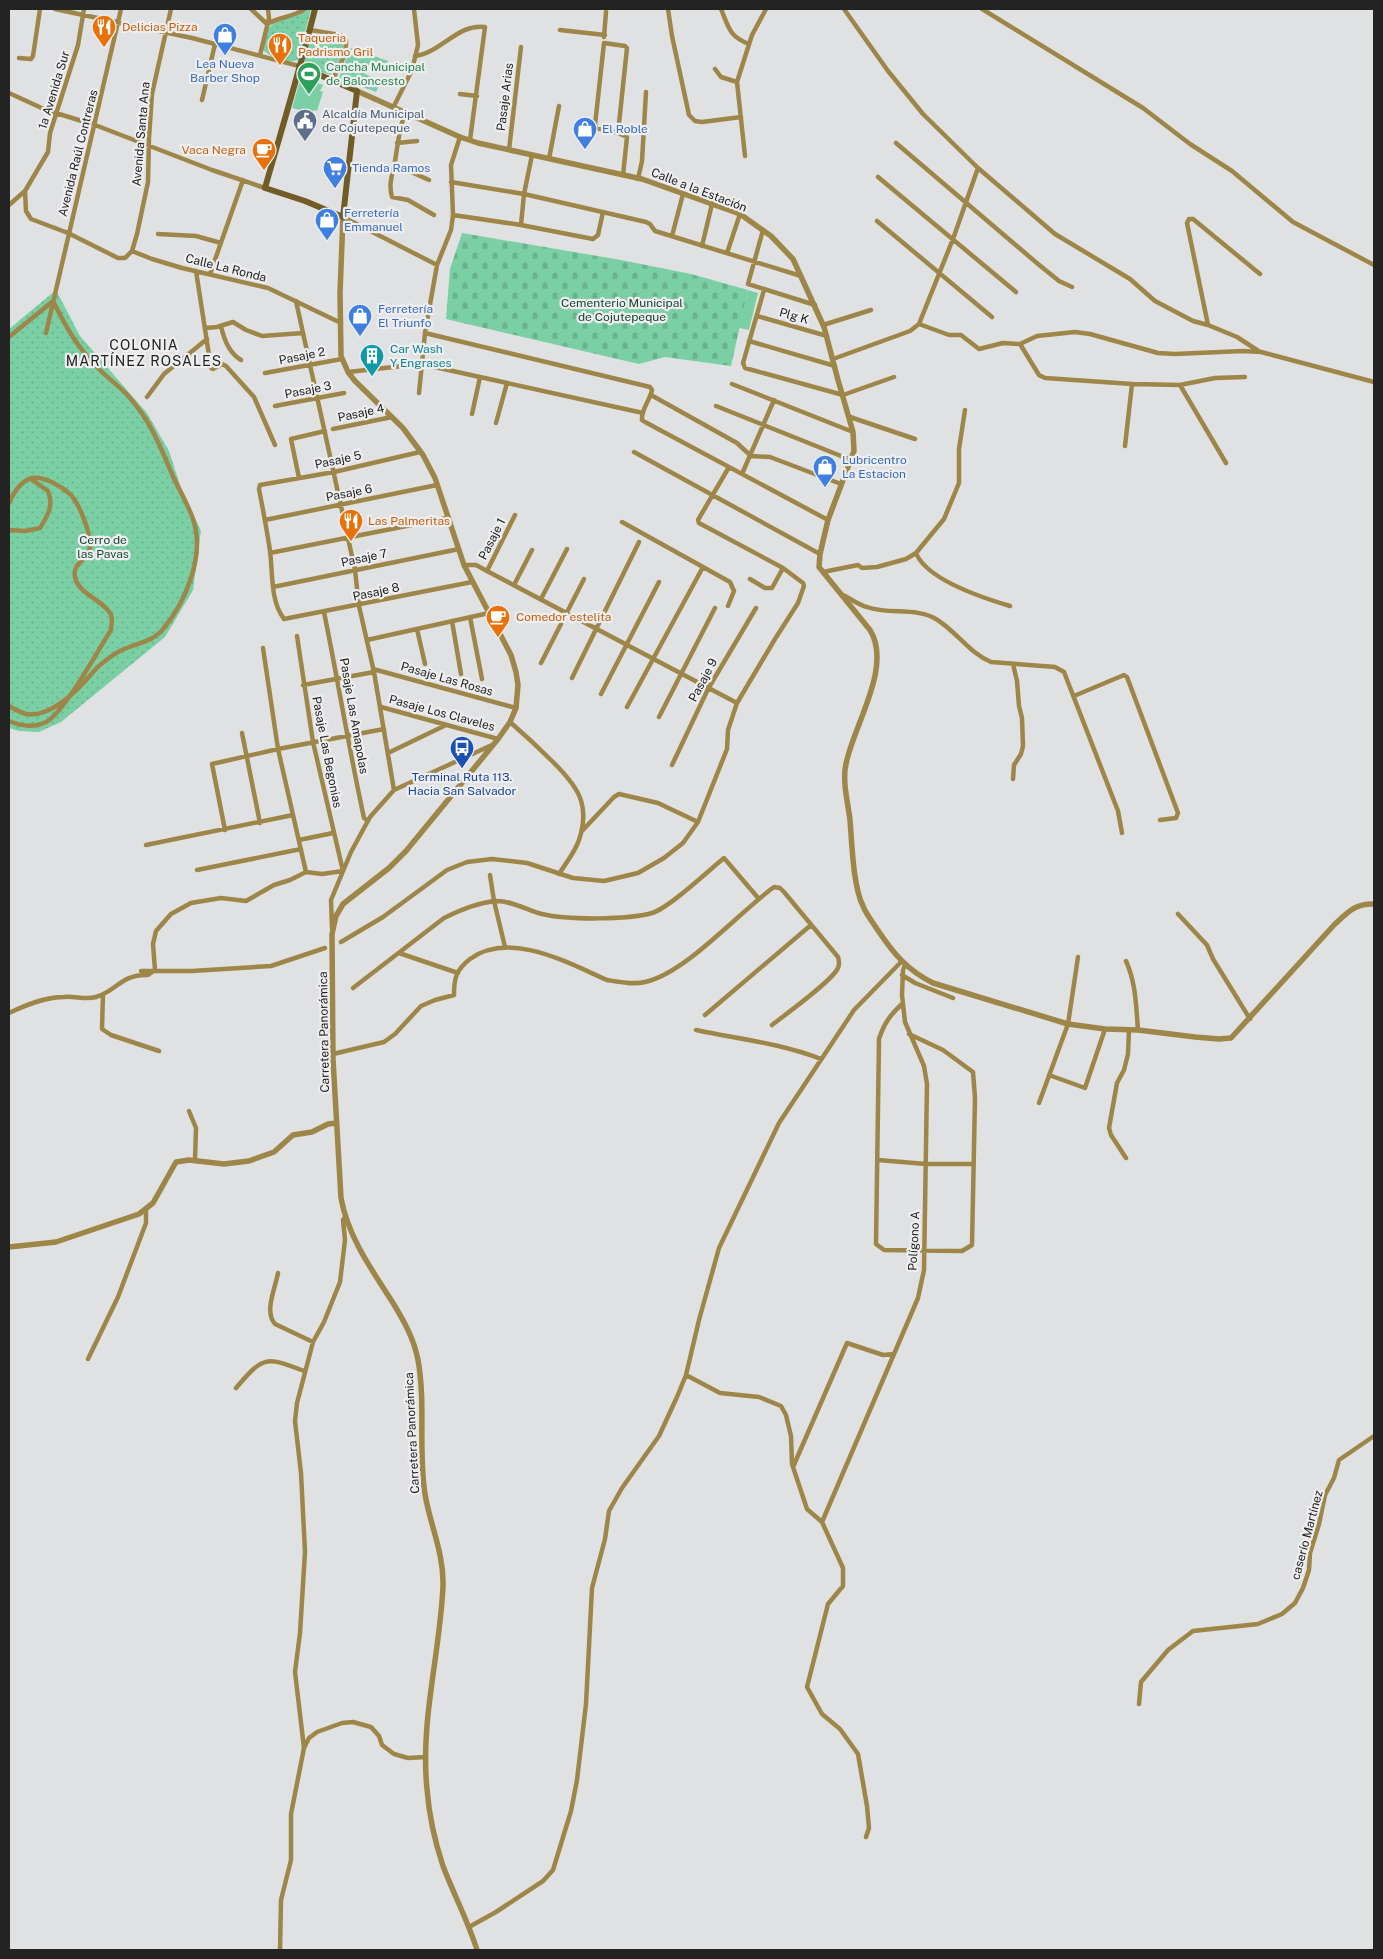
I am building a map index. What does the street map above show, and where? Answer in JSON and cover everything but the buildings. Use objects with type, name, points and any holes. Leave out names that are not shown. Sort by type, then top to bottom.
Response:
[{"type":"main road","points":[[299,66],[357,91],[343,217],[305,200],[265,188],[299,66],[310,30],[315,9]]},
{"type":"street","points":[[19,58],[32,58],[40,9]]},
{"type":"street","points":[[55,9],[83,12],[299,66]]},
{"type":"street","name":"Avenida Raúl Contreras","points":[[46,333],[122,9]]},
{"type":"street","name":"Avenida Santa Ana","points":[[132,251],[148,182],[152,94],[171,9]]},
{"type":"street","points":[[251,9],[266,24]]},
{"type":"street","points":[[260,56],[269,14],[268,9]]},
{"type":"street","points":[[266,24],[277,19],[295,15],[305,9]]},
{"type":"street","points":[[393,108],[412,70],[416,56],[418,45],[414,9]]},
{"type":"street","points":[[668,9],[689,115],[695,121],[702,122],[741,117]]},
{"type":"street","points":[[721,9],[731,34],[739,40],[750,44]]},
{"type":"street","points":[[745,156],[737,82],[750,44],[766,9]]},
{"type":"street","points":[[844,9],[888,71],[923,114],[978,168],[1054,234],[1130,280],[1155,301],[1193,321],[1236,337],[1261,352]]},
{"type":"street","points":[[982,9],[1143,108],[1190,144],[1232,171],[1293,222],[1374,265]]},
{"type":"street","name":"1a Avenida Sur","points":[[9,205],[25,191],[48,152],[50,133],[78,45],[83,12]]},
{"type":"street","points":[[606,12],[595,125],[596,128],[627,136],[623,175]]},
{"type":"street","points":[[416,56],[427,53],[465,30],[478,26],[485,27],[470,140]]},
{"type":"street","points":[[310,30],[340,35],[346,40],[343,60],[332,81]]},
{"type":"street","points":[[560,30],[605,35]]},
{"type":"street","points":[[604,43],[625,46],[626,48],[618,133]]},
{"type":"street","points":[[202,100],[215,44]]},
{"type":"street","name":"Pasaje Arias","points":[[509,150],[521,46]]},
{"type":"street","points":[[715,69],[721,77],[737,82]]},
{"type":"street","name":"Calle a la Estación","points":[[357,91],[460,137],[509,150],[623,175],[712,204],[740,214],[771,236],[793,259],[815,305],[827,336],[855,441],[851,460],[828,520],[820,554],[820,567],[823,572]]},
{"type":"street","points":[[638,179],[642,161],[646,92]]},
{"type":"street","points":[[9,93],[57,113],[95,125],[265,188]]},
{"type":"street","points":[[460,94],[477,96]]},
{"type":"street","points":[[549,159],[559,106]]},
{"type":"street","points":[[405,113],[390,178],[392,197],[408,200],[434,215]]},
{"type":"street","points":[[419,393],[425,332],[437,265],[451,230],[453,215],[451,165],[460,137]]},
{"type":"street","points":[[398,143],[417,141]]},
{"type":"street","points":[[896,143],[1059,281],[1072,287]]},
{"type":"street","points":[[521,225],[524,194],[532,155]]},
{"type":"street","points":[[833,359],[910,332],[919,324],[978,168]]},
{"type":"street","points":[[392,170],[409,171],[430,180]]},
{"type":"street","points":[[878,177],[1016,292]]},
{"type":"street","points":[[210,274],[243,180]]},
{"type":"street","points":[[451,182],[524,194],[648,222],[655,231],[802,276]]},
{"type":"street","points":[[25,191],[26,211],[31,218],[68,233],[118,258],[124,258],[132,251]]},
{"type":"street","points":[[672,236],[683,194]]},
{"type":"street","points":[[702,246],[712,204]]},
{"type":"street","points":[[453,215],[521,225],[593,239],[598,235],[604,212]]},
{"type":"street","points":[[727,254],[740,214]]},
{"type":"street","points":[[342,359],[340,323],[343,217],[437,265]]},
{"type":"street","points":[[1208,325],[1187,223],[1189,220],[1193,219],[1260,274]]},
{"type":"street","points":[[877,221],[992,317]]},
{"type":"street","points":[[763,230],[748,284],[815,305]]},
{"type":"street","points":[[158,234],[196,236],[221,243]]},
{"type":"street","name":"Calle La Ronda","points":[[132,251],[152,259],[196,271],[268,288],[340,323]]},
{"type":"street","points":[[196,271],[211,368],[213,369],[222,364],[226,366],[254,397],[275,445]]},
{"type":"street","points":[[764,290],[743,363],[745,368],[843,396],[894,377]]},
{"type":"street","points":[[296,301],[355,570],[359,606],[374,670],[394,790]]},
{"type":"street","points":[[9,337],[53,302],[70,335],[82,351],[130,397],[146,418],[158,439],[177,488],[195,525],[197,543],[189,582],[173,614],[163,629],[152,639],[122,650],[96,668],[83,685],[68,698],[46,711],[28,714],[9,706]]},
{"type":"street","points":[[823,325],[871,310]]},
{"type":"street","name":"Plg K","points":[[756,316],[827,336]]},
{"type":"street","points":[[205,328],[234,322],[246,330],[262,336],[303,333]]},
{"type":"street","points":[[919,324],[949,335],[961,335],[979,348],[1003,343],[1020,344],[1037,336],[1074,332],[1090,334],[1158,353],[1261,352],[1374,382]]},
{"type":"street","points":[[221,326],[223,336],[234,356],[242,360]]},
{"type":"street","points":[[425,332],[647,386],[652,390],[643,413],[642,418],[645,422],[828,520]]},
{"type":"street","points":[[147,397],[164,374],[207,339]]},
{"type":"street","points":[[749,341],[835,366]]},
{"type":"street","points":[[1020,344],[1039,375],[1045,378],[1180,385],[1215,378],[1245,378]]},
{"type":"street","name":"Pasaje 2","points":[[265,373],[342,359]]},
{"type":"street","name":"Carretera Panorámica","points":[[342,359],[348,372],[403,428],[420,452],[437,485],[464,565],[508,647],[518,685],[516,708],[510,722],[498,739],[406,851],[389,868],[343,904],[336,916],[332,934],[333,1054],[340,1198],[345,1217],[360,1249],[405,1323],[418,1358],[425,1493],[439,1547],[443,1576],[427,1728],[427,1789],[440,1854],[477,1950]]},
{"type":"street","points":[[348,372],[421,364],[643,413]]},
{"type":"street","points":[[472,414],[480,377]]},
{"type":"street","points":[[496,423],[507,382]]},
{"type":"street","points":[[732,384],[853,432]]},
{"type":"street","points":[[1125,446],[1132,384]]},
{"type":"street","points":[[1180,385],[1226,463]]},
{"type":"street","name":"Pasaje 3","points":[[275,406],[344,393]]},
{"type":"street","points":[[651,395],[737,443],[751,456],[770,457],[841,484]]},
{"type":"street","points":[[742,474],[774,400]]},
{"type":"street","points":[[716,406],[851,460]]},
{"type":"street","points":[[964,410],[959,449],[958,483],[952,502],[944,519],[916,553],[906,559],[877,567],[862,568],[858,565],[823,572],[870,630],[874,636],[877,649],[876,664],[866,708],[848,754],[845,772],[855,874],[862,906],[892,953],[918,975],[933,983],[1068,1024],[1105,1029],[1138,1030],[1195,1038],[1226,1039],[1235,1036],[1345,914],[1356,906],[1374,904]]},
{"type":"street","name":"Pasaje 4","points":[[333,429],[392,417]]},
{"type":"street","points":[[850,417],[915,439]]},
{"type":"street","name":"Pasaje 4","points":[[299,478],[291,439],[325,431]]},
{"type":"street","name":"Pasaje 5","points":[[265,520],[259,489],[260,485],[334,472],[420,452]]},
{"type":"street","points":[[634,452],[820,554]]},
{"type":"street","points":[[341,942],[384,917],[447,870],[467,862],[492,859],[527,863],[573,878],[604,881],[638,873],[664,858],[682,843],[698,822],[727,749],[728,730],[737,703],[798,603],[804,586],[803,583],[783,568],[701,525],[698,520],[729,467]]},
{"type":"street","points":[[9,530],[25,531],[40,528],[47,517],[51,507],[48,491],[30,478]]},
{"type":"street","points":[[9,503],[14,493],[30,478],[40,478],[48,481],[70,495],[83,517],[88,531],[90,548],[88,554],[77,564],[75,577],[78,585],[111,613],[111,630],[60,712],[45,723],[27,726],[9,721]]},
{"type":"street","name":"Pasaje 6","points":[[265,520],[437,485]]},
{"type":"street","name":"Pasaje 1","points":[[487,571],[515,515]]},
{"type":"street","points":[[270,553],[448,518]]},
{"type":"street","points":[[265,520],[273,587]]},
{"type":"street","points":[[622,522],[730,582],[734,591],[728,606]]},
{"type":"street","points":[[572,678],[639,542]]},
{"type":"street","name":"Pasaje 7","points":[[273,587],[458,549]]},
{"type":"street","points":[[541,599],[567,549]]},
{"type":"street","points":[[514,585],[532,550]]},
{"type":"street","points":[[916,553],[920,562],[927,570],[978,596],[1010,606]]},
{"type":"street","points":[[464,565],[476,565],[737,703]]},
{"type":"street","points":[[627,707],[702,567]]},
{"type":"street","points":[[750,579],[765,588],[772,588],[783,568]]},
{"type":"street","points":[[541,664],[584,579]]},
{"type":"street","name":"Pasaje 8","points":[[273,587],[280,614],[284,619],[359,606],[472,582]]},
{"type":"street","points":[[600,694],[659,582]]},
{"type":"street","points":[[842,594],[868,608],[925,615],[936,619],[982,658],[991,662],[1060,669],[1064,672],[1118,811],[1122,833]]},
{"type":"street","points":[[659,716],[715,608]]},
{"type":"street","name":"Pasaje 9","points":[[672,765],[708,689],[756,608]]},
{"type":"street","name":"Pasaje Las Amapolas","points":[[324,612],[364,818],[368,821]]},
{"type":"street","points":[[367,640],[489,613]]},
{"type":"street","points":[[470,617],[482,679]]},
{"type":"street","points":[[452,621],[461,674]]},
{"type":"street","points":[[417,629],[425,664]]},
{"type":"street","name":"Pasaje Las Begonias","points":[[297,636],[312,742],[343,871]]},
{"type":"street","points":[[263,648],[278,749],[306,872]]},
{"type":"street","points":[[1013,664],[1022,718],[1023,746],[1021,754],[1014,765],[1014,779]]},
{"type":"street","points":[[304,686],[374,670]]},
{"type":"street","name":"Pasaje Las Rosas","points":[[374,670],[516,708]]},
{"type":"street","points":[[1074,696],[1124,675],[1127,677],[1178,814],[1176,818],[1160,820]]},
{"type":"street","name":"Pasaje Los Claveles","points":[[381,707],[498,739]]},
{"type":"street","points":[[510,722],[573,782],[581,799],[584,818],[578,843],[560,874]]},
{"type":"street","points":[[388,754],[446,725]]},
{"type":"street","points":[[225,830],[212,764],[312,742],[384,729]]},
{"type":"street","points":[[242,733],[260,823]]},
{"type":"street","points":[[332,934],[331,900],[343,871],[368,821],[394,790],[492,745]]},
{"type":"street","points":[[581,832],[619,794],[658,803],[698,822]]},
{"type":"street","points":[[146,846],[293,815]]},
{"type":"street","points":[[298,840],[333,833]]},
{"type":"street","points":[[196,870],[301,849]]},
{"type":"street","points":[[353,988],[444,918],[458,911],[494,902],[565,918],[618,917],[653,913],[670,902],[724,858],[759,899]]},
{"type":"street","points":[[155,970],[153,944],[156,931],[171,914],[191,903],[221,898],[251,900],[274,885],[306,872],[322,874],[343,871]]},
{"type":"street","points":[[490,875],[494,902],[505,947]]},
{"type":"street","points":[[333,1054],[384,1042],[395,1034],[421,1006],[454,995],[454,979],[466,963],[478,953],[505,947],[545,954],[607,980],[632,983],[645,982],[667,974],[687,960],[774,887],[780,888],[838,957],[840,964],[826,982],[772,1025]]},
{"type":"street","points":[[1178,914],[1207,945],[1213,959],[1250,1019]]},
{"type":"street","points":[[705,1015],[811,925]]},
{"type":"street","points":[[140,971],[192,971],[272,966],[325,948]]},
{"type":"street","points":[[399,953],[458,973]]},
{"type":"street","points":[[1039,1103],[1068,1024],[1078,956]]},
{"type":"street","points":[[1126,961],[1132,976],[1136,999],[1138,1030]]},
{"type":"street","points":[[469,1927],[496,1912],[543,1881],[553,1870],[571,1811],[577,1780],[586,1704],[592,1588],[609,1511],[622,1488],[659,1436],[686,1375],[719,1248],[778,1124],[854,1010],[903,964]]},
{"type":"street","name":"Polígono A","points":[[822,1522],[918,1298],[924,1270],[927,1084],[924,1066],[905,1022],[903,964]]},
{"type":"street","points":[[9,1013],[46,999],[64,997],[94,998],[124,980],[136,975],[148,975],[155,970]]},
{"type":"street","points":[[902,974],[915,983],[954,998]]},
{"type":"street","points":[[103,994],[102,1030],[111,1035],[159,1051]]},
{"type":"street","points":[[903,1003],[884,1024],[879,1039],[876,1244],[884,1250],[962,1251],[972,1245],[976,1098],[973,1072],[942,1050],[909,1034]]},
{"type":"street","points":[[1049,1075],[1085,1088],[1105,1029]]},
{"type":"street","points":[[696,1030],[766,1042],[797,1050],[821,1059]]},
{"type":"street","points":[[1126,1158],[1111,1135],[1109,1128],[1117,1083],[1124,1070],[1128,1054],[1129,1030]]},
{"type":"street","points":[[190,1111],[196,1128],[194,1160]]},
{"type":"street","points":[[9,1247],[56,1242],[132,1217],[146,1210],[153,1203],[176,1162],[194,1160],[224,1164],[249,1161],[274,1152],[293,1135],[312,1132],[328,1124],[336,1123]]},
{"type":"street","points":[[878,1160],[926,1164],[973,1164]]},
{"type":"street","points":[[88,1360],[118,1297],[146,1223],[146,1210]]},
{"type":"street","points":[[304,1748],[295,1672],[300,1633],[305,1552],[301,1473],[295,1421],[296,1403],[313,1342],[324,1322],[340,1282],[345,1240],[343,1220],[345,1217]]},
{"type":"street","points":[[278,1273],[269,1312],[271,1320],[313,1342]]},
{"type":"street","points":[[793,1468],[847,1343],[883,1355],[894,1354]]},
{"type":"street","points":[[236,1388],[252,1369],[269,1360],[282,1362],[304,1371]]},
{"type":"street","points":[[686,1375],[720,1393],[759,1397],[781,1406],[786,1415],[793,1468],[807,1509],[822,1522],[843,1568],[843,1586],[828,1604],[807,1687],[822,1714],[840,1729],[858,1754],[867,1806],[868,1828],[866,1837]]},
{"type":"street","name":"caserío Martínez","points":[[1139,1704],[1141,1682],[1168,1650],[1193,1631],[1258,1624],[1282,1614],[1294,1602],[1303,1588],[1309,1570],[1310,1553],[1325,1496],[1334,1478],[1339,1460],[1374,1436]]},
{"type":"street","points":[[280,1950],[281,1900],[291,1860],[291,1814],[304,1748],[309,1738],[317,1732],[342,1723],[353,1722],[371,1727],[379,1736],[382,1745],[394,1754],[408,1758],[426,1757]]},
{"type":"green space","points":[[311,9],[298,60],[278,59],[261,48],[264,32],[274,23]]},
{"type":"green space","points":[[311,35],[343,40],[342,54],[331,75],[306,67],[304,59]]},
{"type":"green space","points":[[350,48],[388,61],[387,66],[371,60],[365,74],[381,81],[376,92],[339,78]]},
{"type":"green space","name":"Cancha Municipal de Baloncesto","points":[[301,77],[323,85],[320,91],[323,92],[317,111],[314,110],[312,113],[292,108]]},
{"type":"green space","name":"Cementerio Municipal de Cojutepeque","points":[[462,233],[621,260],[691,274],[748,290],[731,366],[665,357],[639,364],[446,319],[450,269]]},
{"type":"green space","name":"Cerro de las Pavas","points":[[56,290],[80,336],[147,413],[169,451],[180,485],[201,531],[193,590],[165,637],[61,722],[39,732],[19,731],[9,728],[9,329]]},
{"type":"green space","points":[[748,290],[758,293],[749,330],[739,328]]},
{"type":"place","name":"Delicias Pizza","points":[[104,48]]},
{"type":"place","name":"Lea Nueva Barber Shop","points":[[225,56]]},
{"type":"place","name":"Taqueria Padrismo Gril","points":[[280,66]]},
{"type":"place","name":"Cancha Municipal de Baloncesto","points":[[309,95]]},
{"type":"place","name":"Alcaldía Municipal de Cojutepeque","points":[[305,142]]},
{"type":"place","name":"El Roble","points":[[585,150]]},
{"type":"place","name":"Vaca Negra","points":[[264,171]]},
{"type":"place","name":"Tienda Ramos","points":[[335,189]]},
{"type":"place","name":"Ferretería Emmanuel","points":[[327,241]]},
{"type":"place","name":"Ferretería El Triunfo","points":[[360,337]]},
{"type":"place","name":"Car Wash Y Engrases","points":[[372,377]]},
{"type":"place","name":"Lubricentro La Estacion","points":[[825,488]]},
{"type":"place","name":"Las Palmeritas","points":[[351,542]]},
{"type":"place","name":"Comedor estelita","points":[[498,638]]},
{"type":"place","name":"Terminal Ruta 113. Hacia San Salvador","points":[[462,769]]},
{"type":"district","name":"COLONIA MARTÍNEZ ROSALES","points":[[144,354]]}]
